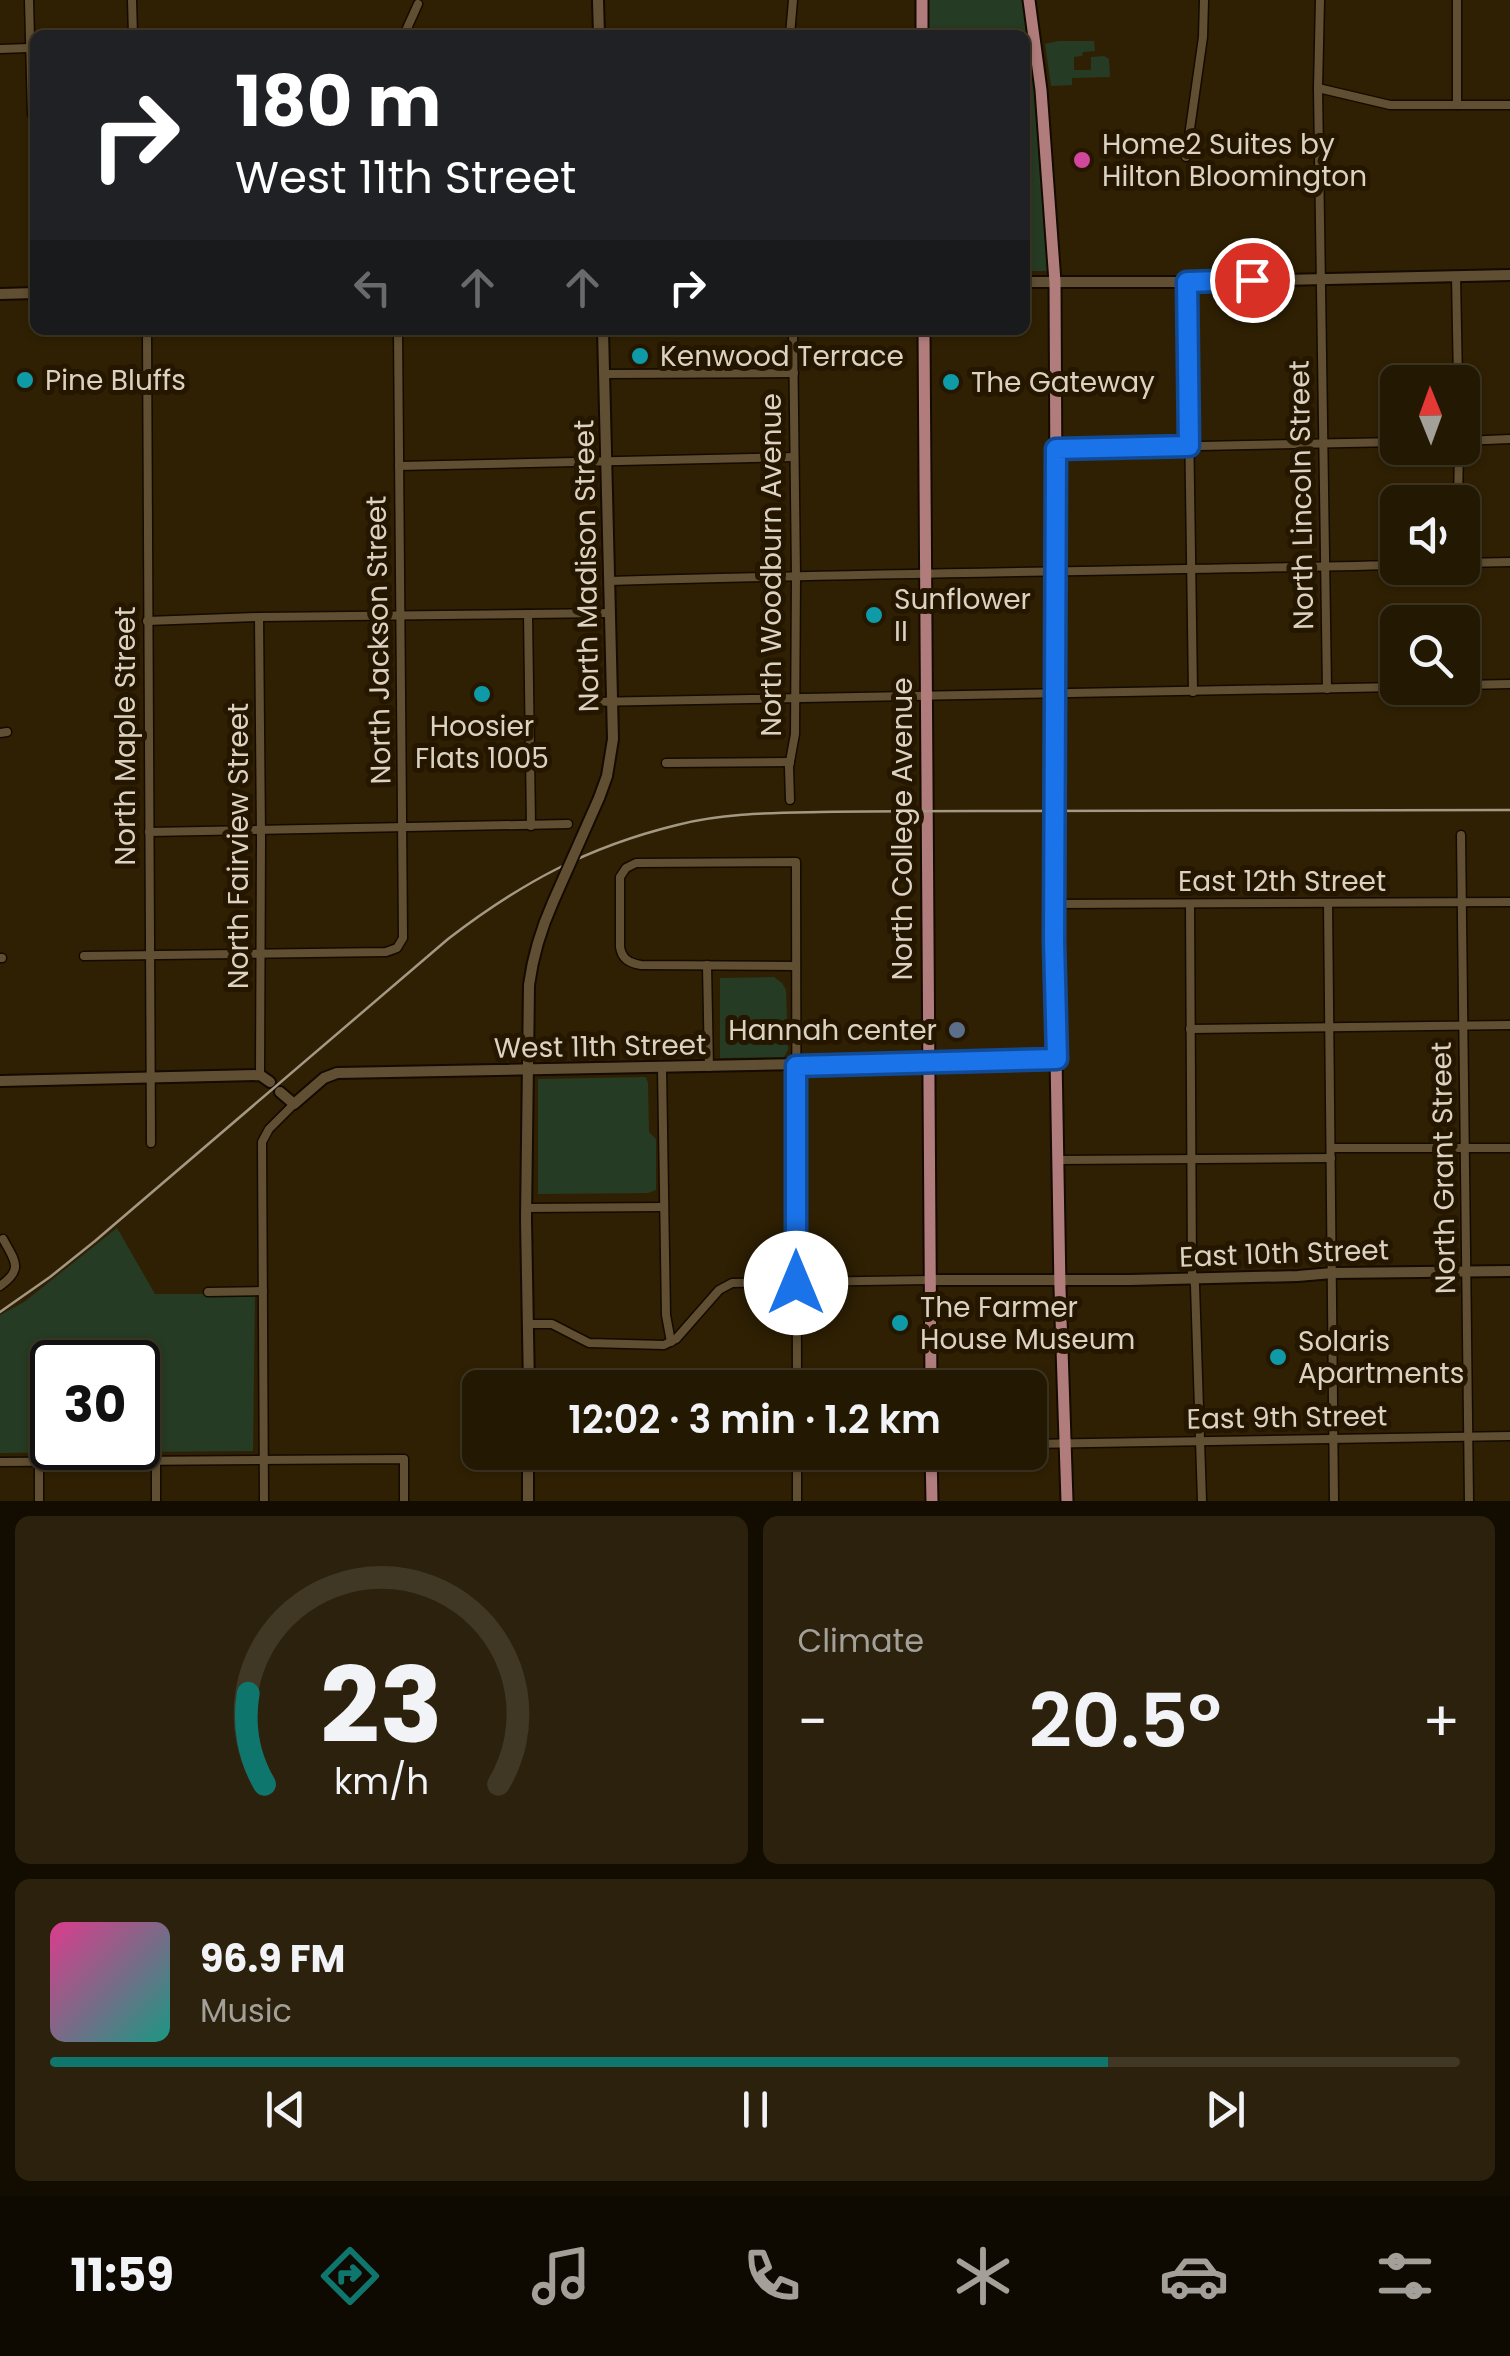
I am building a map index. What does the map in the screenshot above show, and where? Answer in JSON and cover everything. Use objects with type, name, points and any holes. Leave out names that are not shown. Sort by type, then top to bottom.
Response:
[{"type":"main road","points":[[922,0],[922,30]]},
{"type":"main road","points":[[1028,0],[1042,90],[1055,282],[1054,904],[1067,1501]]},
{"type":"main road","name":"North College Avenue","points":[[924,335],[931,1370]]},
{"type":"main road","points":[[931,1470],[932,1501]]},
{"type":"street","points":[[29,0],[30,70]]},
{"type":"street","points":[[132,0],[132,30]]},
{"type":"street","points":[[598,0],[598,30]]},
{"type":"street","points":[[790,30],[793,0]]},
{"type":"street","points":[[1186,156],[1203,37],[1204,0]]},
{"type":"street","name":"North Lincoln Street","points":[[1320,0],[1327,689]]},
{"type":"street","points":[[1457,0],[1457,105]]},
{"type":"street","points":[[406,30],[418,4]]},
{"type":"street","points":[[0,48],[29,48]]},
{"type":"street","points":[[1318,88],[1390,106],[1510,104]]},
{"type":"street","points":[[1030,282],[1510,275]]},
{"type":"street","points":[[1456,276],[1458,365]]},
{"type":"street","points":[[1187,282],[1193,692]]},
{"type":"street","points":[[0,294],[30,294]]},
{"type":"street","name":"North Maple Street","points":[[146,335],[152,1143]]},
{"type":"street","name":"North Jackson Street","points":[[261,954],[386,952],[398,948],[403,938],[398,335]]},
{"type":"street","name":"North Madison Street","points":[[528,1370],[526,1208],[532,960],[552,902],[600,798],[610,761],[613,704],[603,335]]},
{"type":"street","name":"North Woodburn Avenue","points":[[790,800],[796,698],[793,335]]},
{"type":"street","points":[[604,374],[794,372]]},
{"type":"street","points":[[1480,440],[1510,439]]},
{"type":"street","points":[[1056,449],[1380,442]]},
{"type":"street","points":[[398,466],[794,457]]},
{"type":"street","points":[[1480,563],[1510,562]]},
{"type":"street","points":[[609,582],[1380,564]]},
{"type":"street","points":[[147,622],[259,616],[610,613]]},
{"type":"street","points":[[528,614],[531,826]]},
{"type":"street","name":"North Fairview Street","points":[[259,616],[265,1079]]},
{"type":"street","points":[[1480,685],[1510,684]]},
{"type":"street","points":[[590,702],[1380,688]]},
{"type":"street","points":[[666,763],[790,762]]},
{"type":"street","points":[[148,832],[568,824]]},
{"type":"street","name":"North Grant Street","points":[[1461,835],[1469,1501]]},
{"type":"street","points":[[796,966],[630,962],[622,955],[618,884],[625,869],[636,864],[796,862],[797,1370]]},
{"type":"street","name":"East 12th Street","points":[[1054,904],[1510,902]]},
{"type":"street","points":[[1328,903],[1334,1501]]},
{"type":"street","points":[[1190,904],[1193,1278],[1202,1501]]},
{"type":"street","points":[[84,956],[261,954]]},
{"type":"street","points":[[707,965],[709,1067]]},
{"type":"street","points":[[1190,1029],[1510,1025]]},
{"type":"street","name":"West 11th Street","points":[[294,1104],[333,1074],[1057,1059]]},
{"type":"street","points":[[662,1068],[666,1315],[670,1342]]},
{"type":"street","points":[[0,1080],[265,1079]]},
{"type":"street","points":[[264,1501],[262,1142],[269,1129],[294,1104],[280,1092]]},
{"type":"street","points":[[1058,1160],[1510,1148]]},
{"type":"street","points":[[526,1208],[663,1207]]},
{"type":"street","points":[[0,1286],[16,1268],[1,1238]]},
{"type":"street","name":"East 10th Street","points":[[930,1280],[1510,1271]]},
{"type":"street","points":[[527,1324],[557,1326],[594,1344],[664,1345],[676,1339],[714,1294],[732,1283],[930,1280]]},
{"type":"street","points":[[208,1292],[264,1290]]},
{"type":"street","name":"East 9th Street","points":[[1047,1444],[1510,1436]]},
{"type":"street","points":[[160,1461],[404,1459],[404,1501]]},
{"type":"street","points":[[0,1462],[30,1462]]},
{"type":"street","points":[[39,1470],[39,1501]]},
{"type":"street","points":[[156,1470],[156,1501]]},
{"type":"street","points":[[528,1470],[528,1501]]},
{"type":"street","points":[[797,1470],[797,1501]]},
{"type":"green space","points":[[929,0],[1024,0],[1028,30],[929,30]]},
{"type":"green space","points":[[1094,41],[1095,51],[1074,57],[1074,70],[1091,70],[1091,57],[1104,56],[1109,59],[1110,77],[1072,78],[1072,85],[1051,86],[1045,44]]},
{"type":"green space","points":[[1030,42],[1037,92],[1050,271],[1030,271]]},
{"type":"green space","points":[[774,977],[786,990],[788,1050],[784,1057],[720,1058],[720,978]]},
{"type":"green space","points":[[646,1077],[649,1132],[656,1139],[656,1190],[538,1194],[538,1079]]},
{"type":"green space","points":[[117,1228],[155,1294],[255,1294],[253,1451],[160,1452],[160,1340],[30,1340],[30,1453],[0,1453],[0,1315],[24,1302]]},
{"type":"railway","points":[[0,1312],[95,1241],[448,939],[556,869],[644,834],[712,818],[784,813],[1510,810]]},
{"type":"place","name":"Home2 Suites by Hilton Bloomington","points":[[1082,160]]},
{"type":"place","name":"Kenwood Terrace","points":[[640,356]]},
{"type":"place","name":"Pine Bluffs","points":[[25,380]]},
{"type":"place","name":"The Gateway","points":[[951,382]]},
{"type":"place","name":"Sunflower II","points":[[874,615]]},
{"type":"place","name":"Hoosier Flats 1005","points":[[482,694]]},
{"type":"place","name":"Hannah center","points":[[957,1030]]},
{"type":"place","name":"The Farmer House Museum","points":[[900,1323]]},
{"type":"place","name":"Solaris Apartments","points":[[1278,1357]]},
{"type":"route","points":[[796,1283],[796,1066],[1057,1059],[1056,449],[1189,446],[1187,282],[1252,280]]}]
